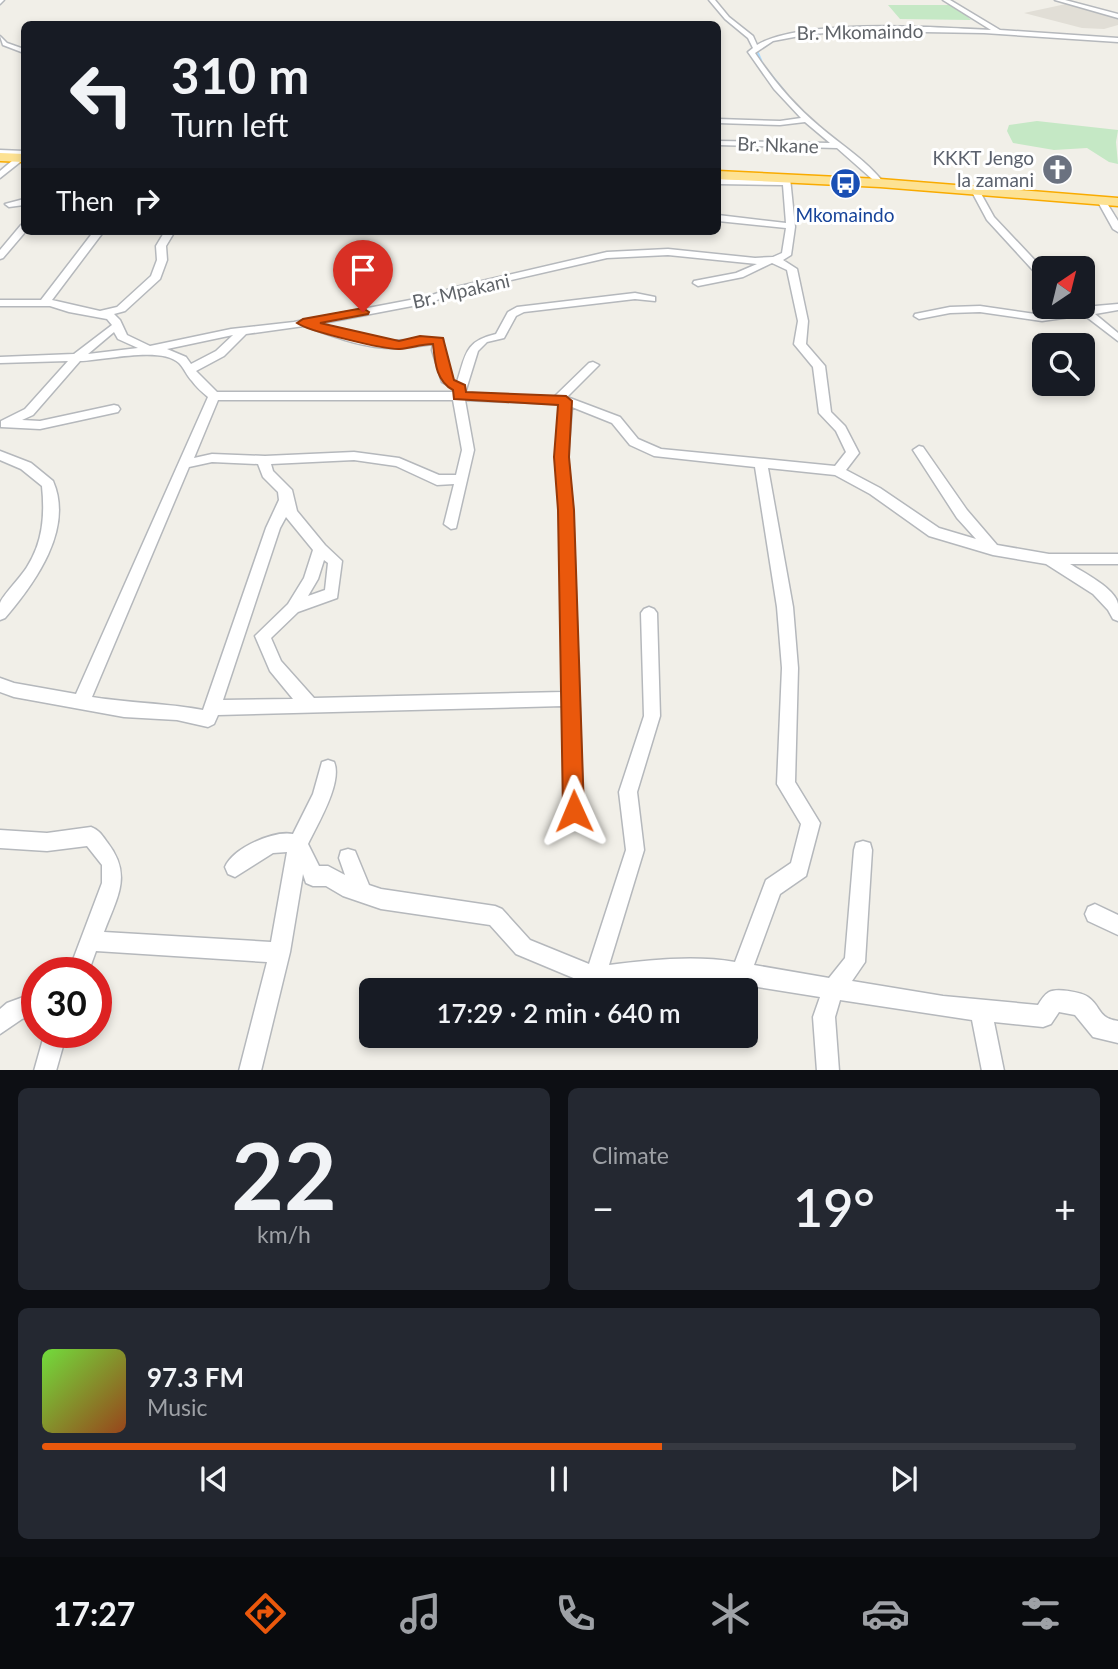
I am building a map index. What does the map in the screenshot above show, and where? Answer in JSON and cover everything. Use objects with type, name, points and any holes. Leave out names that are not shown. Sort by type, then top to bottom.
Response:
[{"type":"highway","points":[[721,175],[786,181],[880,183],[1118,202]]},
{"type":"street","points":[[712,0],[727,18],[751,37],[754,46],[751,51],[773,84],[806,120],[865,166],[880,183]]},
{"type":"street","points":[[946,0],[1002,34]]},
{"type":"street","points":[[1058,0],[1118,16]]},
{"type":"street","name":"Br. Mkomaindo","points":[[754,46],[784,34],[875,28],[1118,40]]},
{"type":"street","points":[[0,38],[21,50]]},
{"type":"street","points":[[0,51],[13,47]]},
{"type":"street","points":[[721,121],[780,123],[806,120]]},
{"type":"street","points":[[12,143],[13,161]]},
{"type":"street","name":"Br. Nkane","points":[[721,143],[838,146]]},
{"type":"street","points":[[698,283],[739,275],[786,255],[789,226],[786,181],[721,181]]},
{"type":"street","points":[[976,192],[990,218],[1032,263]]},
{"type":"street","points":[[9,204],[21,202]]},
{"type":"street","points":[[1102,202],[1118,229]]},
{"type":"street","points":[[721,218],[789,226]]},
{"type":"street","points":[[0,256],[21,231]]},
{"type":"street","points":[[45,302],[96,235]]},
{"type":"street","points":[[3,424],[29,412],[77,358],[111,329],[156,277],[162,260],[161,246],[168,235]]},
{"type":"street","name":"Br. Mpakani","points":[[0,360],[77,358],[149,349],[243,330],[303,323],[428,300],[460,289],[607,255],[668,252],[755,261],[775,260]]},
{"type":"street","points":[[775,260],[792,269],[803,321],[800,344],[820,366],[825,413],[841,429],[853,453],[838,471]]},
{"type":"street","points":[[451,524],[468,450],[459,392],[473,350],[483,340],[500,336],[512,314],[521,309],[635,296],[651,299]]},
{"type":"street","points":[[2,306],[45,302],[118,319]]},
{"type":"street","points":[[1096,308],[1118,307]]},
{"type":"street","points":[[919,316],[950,310],[980,309],[1032,317]]},
{"type":"street","points":[[118,319],[122,337],[182,359],[195,378],[214,396],[459,392],[561,400],[616,420],[634,442],[659,453],[838,471],[875,491],[934,532],[993,550],[1049,559],[1118,559]]},
{"type":"street","points":[[1095,319],[1118,338]]},
{"type":"street","points":[[303,323],[379,343],[399,345],[420,340],[439,341],[438,350],[448,382],[459,392]]},
{"type":"street","points":[[190,369],[211,362],[228,349],[243,330]]},
{"type":"street","points":[[574,811],[561,400],[593,365]]},
{"type":"street","points":[[81,702],[214,396]]},
{"type":"street","points":[[3,424],[40,425],[114,409]]},
{"type":"street","points":[[919,450],[962,514],[993,550]]},
{"type":"street","points":[[0,455],[26,466],[48,484],[51,504],[47,535],[39,563],[30,579],[0,614]]},
{"type":"street","points":[[185,464],[212,458],[265,460],[354,456],[399,462],[437,480],[460,479]]},
{"type":"street","points":[[265,460],[264,467],[269,477],[285,490],[291,513],[320,549],[335,561],[332,594],[293,608]]},
{"type":"street","points":[[737,978],[773,887],[799,869],[811,823],[786,784],[790,668],[785,607],[761,463]]},
{"type":"street","points":[[0,685],[14,690],[124,710],[177,713],[208,719],[273,528],[286,500]]},
{"type":"street","points":[[311,706],[273,663],[265,648],[264,636],[293,608],[311,579],[320,549]]},
{"type":"street","points":[[1049,559],[1091,584],[1115,608],[1118,615]]},
{"type":"street","points":[[595,977],[635,850],[628,792],[652,716],[649,613]]},
{"type":"street","points":[[211,708],[572,699]]},
{"type":"street","points":[[250,1070],[280,952],[298,845],[322,795],[328,768]]},
{"type":"street","points":[[0,839],[47,842],[91,836],[111,862],[112,883],[84,957]]},
{"type":"street","points":[[235,867],[263,846],[286,842],[298,845],[311,862],[313,876],[328,876],[362,894],[381,899],[495,916],[523,947],[595,977],[651,970],[720,970],[730,978]]},
{"type":"street","points":[[828,1070],[824,1017],[833,989],[855,962],[863,850]]},
{"type":"street","points":[[348,858],[362,894]]},
{"type":"street","points":[[1095,914],[1118,925]]},
{"type":"street","points":[[91,941],[280,952]]},
{"type":"street","points":[[758,984],[833,989],[981,1011],[1043,1016],[1054,1001],[1082,1005],[1101,1029],[1118,1032]]},
{"type":"street","points":[[0,1023],[21,1009]]},
{"type":"street","points":[[981,1011],[993,1070]]},
{"type":"street","points":[[45,1070],[51,1048]]},
{"type":"shaded area","points":[[1066,4],[1118,18],[1118,25],[1104,29],[1082,28],[1024,13]]},
{"type":"green space","points":[[888,5],[956,5],[971,20],[900,19]]},
{"type":"green space","points":[[1037,121],[1118,130],[1118,164],[1109,162],[1087,148],[1054,150],[1013,143],[1007,131],[1009,125]]},
{"type":"waterway","points":[[756,48],[763,65],[785,92]]},
{"type":"place","name":"KKKT Jengo la zamani","points":[[1057,169]]},
{"type":"place","name":"Mkomaindo","points":[[845,184]]},
{"type":"route","points":[[363,312],[303,323],[379,343],[399,345],[420,340],[439,341],[438,350],[448,382],[461,388],[458,396],[566,401],[562,457],[566,510],[574,811]]}]
